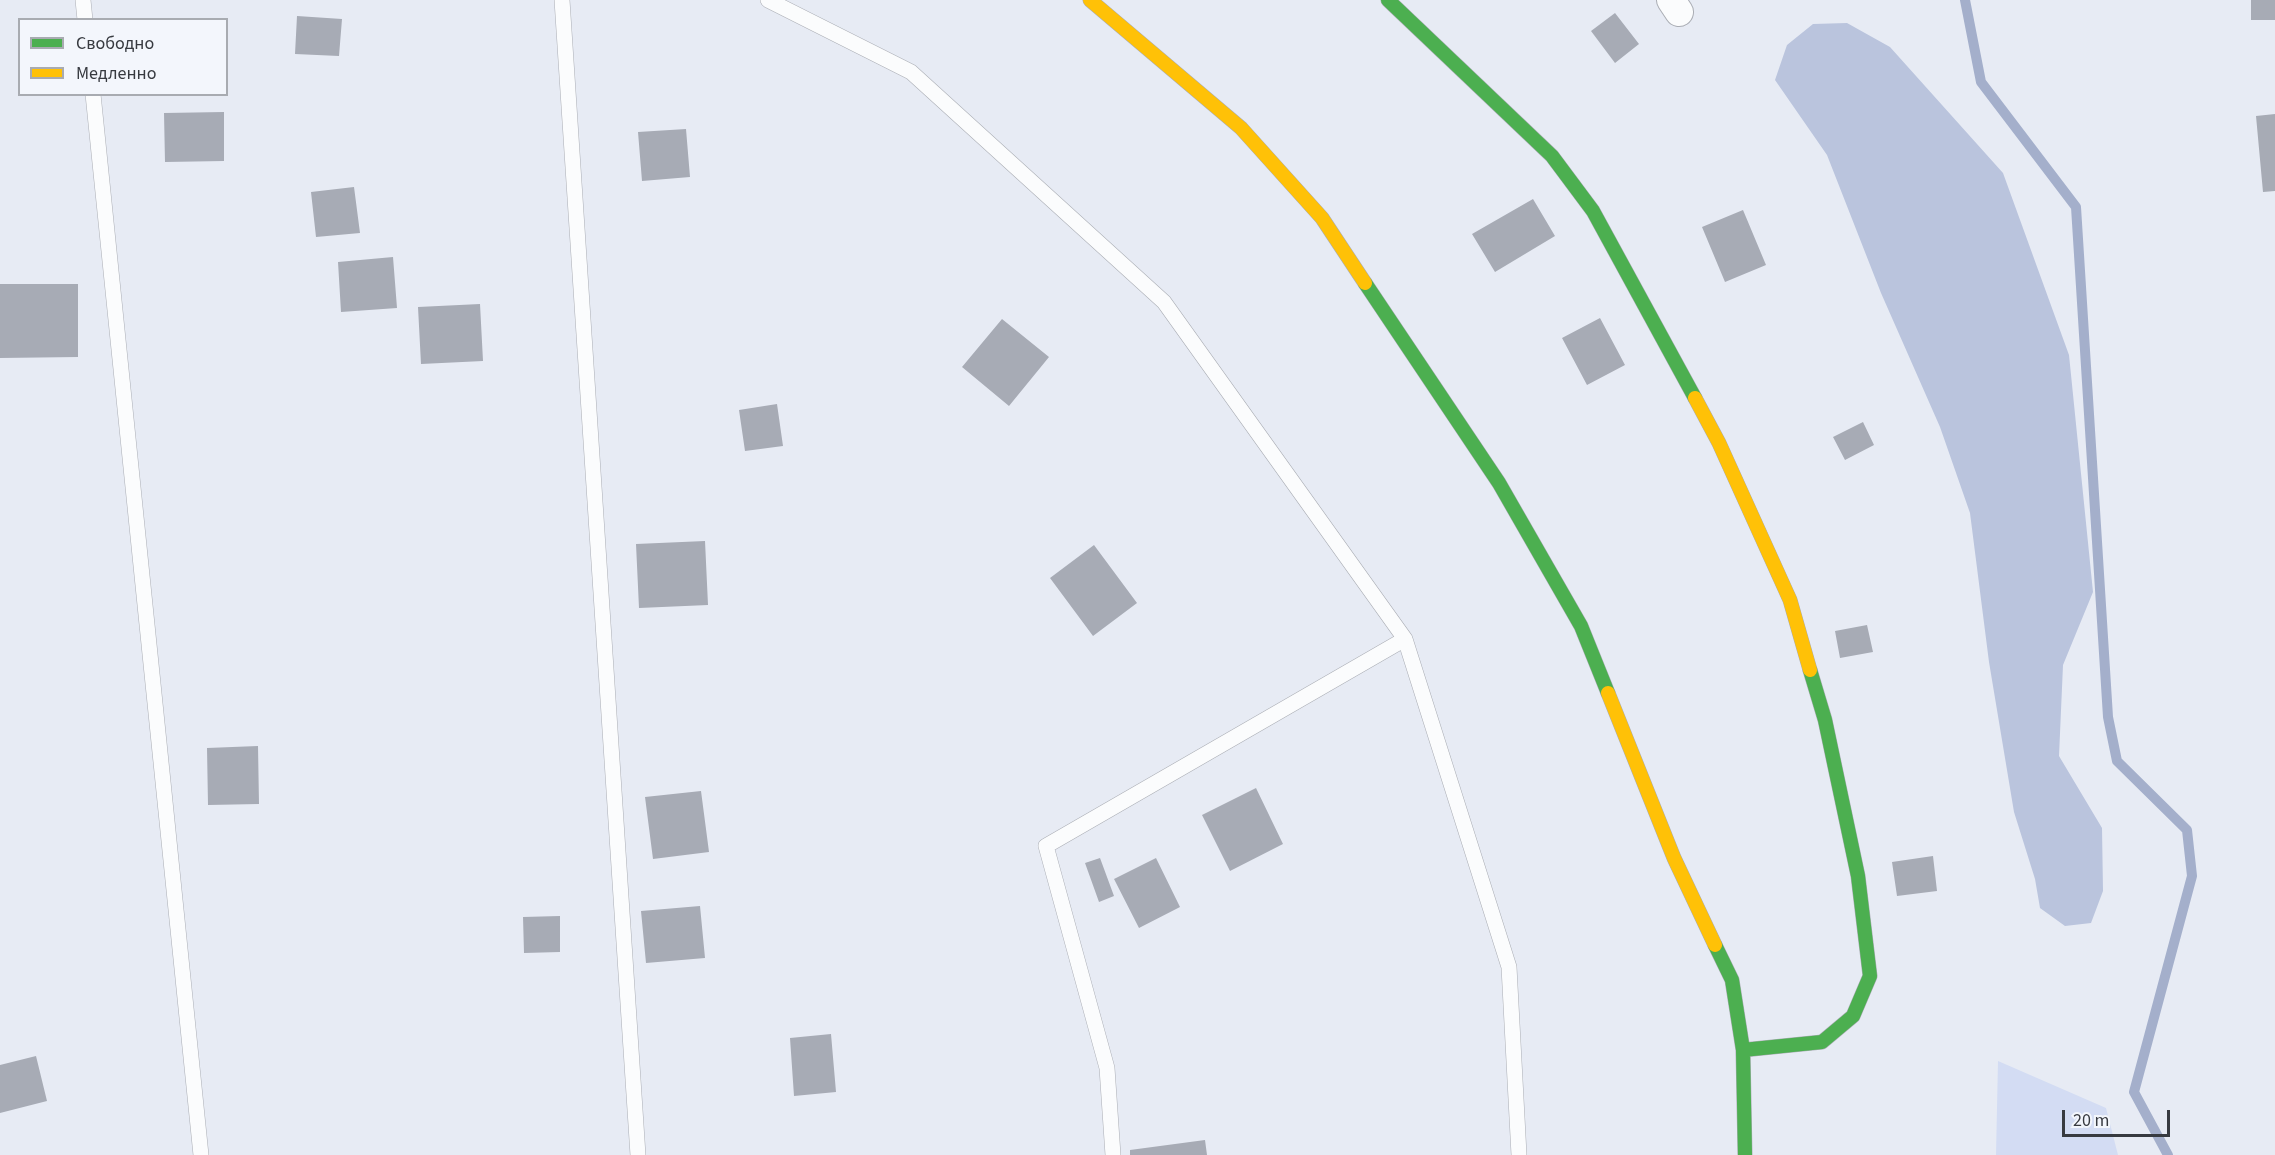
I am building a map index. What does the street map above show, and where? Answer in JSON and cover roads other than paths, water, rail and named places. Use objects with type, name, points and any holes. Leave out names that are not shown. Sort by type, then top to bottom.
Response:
[{"type":"street","points":[[1090,0],[1241,128],[1322,218],[1499,483],[1581,626],[1674,858],[1732,980],[1743,1050],[1744,1155]]},
{"type":"street","points":[[1388,0],[1552,156],[1593,211],[1719,443],[1790,600],[1825,720],[1858,876],[1870,976],[1853,1016],[1822,1042],[1743,1050]]},
{"type":"lane","points":[[83,0],[85,18]]},
{"type":"lane","points":[[562,0],[638,1155]]},
{"type":"lane","points":[[768,0],[911,72],[1164,302],[1405,639],[1509,967],[1519,1155]]},
{"type":"lane","points":[[93,96],[201,1155]]},
{"type":"lane","points":[[1113,1155],[1107,1068],[1046,846],[1405,639]]},
{"type":"waterway","points":[[1965,0],[1981,82],[2076,207],[2108,717],[2117,761],[2187,830],[2192,876],[2134,1092],[2168,1155]]}]
